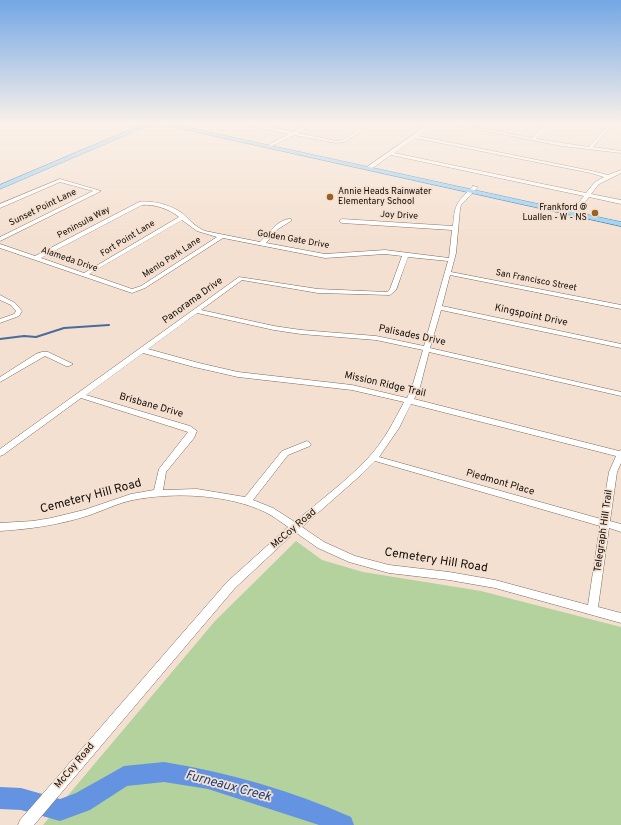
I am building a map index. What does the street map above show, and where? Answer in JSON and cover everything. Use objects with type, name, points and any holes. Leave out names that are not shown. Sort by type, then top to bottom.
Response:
[{"type":"main road","points":[[0,182],[47,162]]},
{"type":"main road","points":[[0,187],[60,162]]},
{"type":"main road","points":[[350,162],[575,212],[621,224]]},
{"type":"main road","points":[[575,212],[621,220]]},
{"type":"street","points":[[371,166],[377,162]]},
{"type":"street","points":[[428,162],[621,202]]},
{"type":"street","points":[[540,162],[592,172],[608,177]]},
{"type":"street","points":[[575,212],[597,183],[621,171]]},
{"type":"street","name":"Sunset Point Lane","points":[[0,206],[60,180],[79,184],[98,191],[0,239]]},
{"type":"street","name":"McCoy Road","points":[[25,825],[231,585],[374,458],[395,428],[416,387],[455,243],[455,215],[459,204],[473,189]]},
{"type":"street","name":"Golden Gate Drive","points":[[141,203],[146,203],[177,213],[196,230],[325,256],[372,252],[406,254],[451,260]]},
{"type":"street","name":"Peninsula Way","points":[[36,258],[141,203]]},
{"type":"street","name":"Fort Point Lane","points":[[84,275],[181,218]]},
{"type":"street","points":[[261,244],[276,228],[290,220]]},
{"type":"street","name":"Joy Drive","points":[[342,222],[454,228]]},
{"type":"street","name":"Menlo Park Lane","points":[[132,291],[144,287],[222,236]]},
{"type":"street","name":"Alameda Drive","points":[[0,246],[132,291]]},
{"type":"street","name":"Panorama Drive","points":[[0,453],[237,281],[246,278],[297,288],[388,294],[393,290],[406,254]]},
{"type":"street","name":"San Francisco Street","points":[[448,273],[621,307]]},
{"type":"street","points":[[0,297],[6,299],[18,309],[17,315],[0,321]]},
{"type":"street","name":"Kingspoint Drive","points":[[438,307],[621,346]]},
{"type":"street","name":"Palisades Drive","points":[[196,311],[264,327],[301,332],[362,336],[426,349],[621,394]]},
{"type":"street","name":"Mission Ridge Trail","points":[[142,350],[230,373],[296,383],[342,385],[621,454]]},
{"type":"street","points":[[0,380],[39,356],[46,354],[69,364]]},
{"type":"street","name":"Brisbane Drive","points":[[79,395],[193,431],[191,436],[162,471],[158,493]]},
{"type":"street","points":[[247,501],[285,453],[307,444]]},
{"type":"street","name":"Telegraph Hill Trail","points":[[592,611],[613,472],[621,454]]},
{"type":"street","name":"Piedmont Place","points":[[374,458],[621,528]]},
{"type":"street","name":"Cemetery Hill Road","points":[[0,527],[51,522],[84,513],[131,497],[158,493],[197,492],[247,501],[270,510],[321,545],[338,553],[389,569],[449,576],[495,584],[621,618]]},
{"type":"green space","points":[[296,541],[322,560],[363,572],[481,591],[621,627],[621,825],[43,825],[215,621]]},
{"type":"waterway","points":[[0,339],[24,336],[36,337],[64,328],[109,325]]},
{"type":"waterway","name":"Furneaux Creek","points":[[0,798],[21,799],[60,810],[82,802],[124,776],[164,772],[208,779],[319,814],[343,825]]},
{"type":"place","name":"Annie Heads Rainwater Elementary School","points":[[330,197]]},
{"type":"place","name":"Frankford @ Luallen - W - NS","points":[[595,213]]}]
